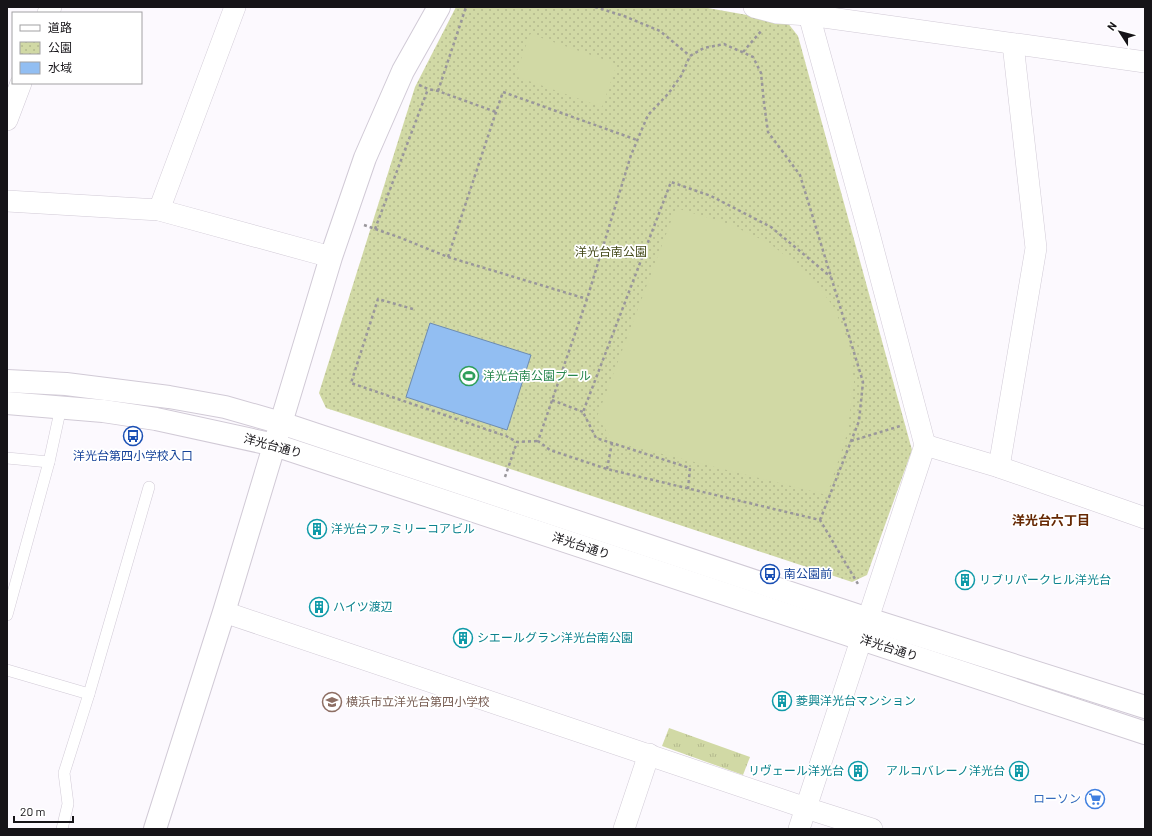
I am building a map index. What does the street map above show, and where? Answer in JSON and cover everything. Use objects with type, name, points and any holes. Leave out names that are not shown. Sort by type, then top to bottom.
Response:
[{"type":"street","points":[[159,210],[235,7]]},
{"type":"street","points":[[155,829],[224,612],[331,257],[366,158],[403,71],[439,7]]},
{"type":"street","points":[[754,7],[777,13],[810,11],[1013,44],[1145,62]]},
{"type":"street","points":[[799,829],[925,445],[810,11]]},
{"type":"street","points":[[999,467],[1036,248],[1013,44]]},
{"type":"street","points":[[7,120],[21,84]]},
{"type":"street","points":[[7,201],[159,210],[331,257]]},
{"type":"street","name":"洋光台通り","points":[[7,381],[66,384],[169,397],[225,407],[281,423],[868,618],[1145,707]]},
{"type":"street","name":"洋光台通り","points":[[7,403],[103,410],[156,419],[275,444],[1145,733]]},
{"type":"street","points":[[925,445],[999,467],[1145,518]]},
{"type":"street","points":[[224,612],[872,829]]},
{"type":"street","points":[[624,829],[648,754]]},
{"type":"lane","points":[[7,615],[49,462],[61,407]]},
{"type":"lane","points":[[7,458],[49,462]]},
{"type":"lane","points":[[62,829],[68,804],[64,773],[89,694],[149,487]]},
{"type":"lane","points":[[7,670],[89,694]]},
{"type":"path","points":[[438,91],[466,7]]},
{"type":"path","points":[[595,7],[624,16],[660,31],[690,56]]},
{"type":"path","points":[[744,52],[756,36]]},
{"type":"path","points":[[538,441],[587,299],[631,155],[648,115],[668,94],[681,76],[690,56],[704,48],[724,44],[753,57],[761,73],[768,132],[800,175],[863,382],[859,421],[820,520]]},
{"type":"path","points":[[417,84],[496,112]]},
{"type":"path","points":[[375,229],[428,89]]},
{"type":"path","points":[[448,257],[504,92],[637,140]]},
{"type":"path","points":[[583,412],[671,182],[711,196],[771,227],[831,277]]},
{"type":"path","points":[[362,225],[401,238],[448,257],[587,299]]},
{"type":"path","points":[[413,309],[378,299],[351,383],[506,436],[517,442],[538,441],[550,450],[607,469],[820,520],[862,590]]},
{"type":"path","points":[[552,400],[583,412],[596,438],[690,468],[688,489]]},
{"type":"path","points":[[851,441],[882,432]]},
{"type":"path","points":[[504,479],[517,442]]},
{"type":"path","points":[[607,469],[612,443]]},
{"type":"green space","name":"洋光台南公園","points":[[456,7],[702,7],[787,22],[798,36],[912,450],[867,575],[852,582],[326,408],[319,393],[415,87]]},
{"type":"green space","points":[[530,34],[617,64],[602,107],[515,76]]},
{"type":"green space","points":[[676,208],[729,224],[769,243],[808,273],[833,306],[849,343],[854,382],[847,434],[827,495],[614,442],[597,417]]},
{"type":"green space","points":[[669,728],[750,757],[743,775],[662,746]]},
{"type":"water","name":"洋光台南公園プール","points":[[430,323],[531,355],[507,430],[406,397]]},
{"type":"place","name":"洋光台南公園プール","points":[[469,376]]},
{"type":"place","name":"洋光台第四小学校入口","points":[[133,436]]},
{"type":"place","name":"洋光台ファミリーコアビル","points":[[317,529]]},
{"type":"place","name":"南公園前","points":[[770,574]]},
{"type":"place","name":"リブリパークヒル洋光台","points":[[965,580]]},
{"type":"place","name":"ハイツ渡辺","points":[[319,607]]},
{"type":"place","name":"シエールグラン洋光台南公園","points":[[463,638]]},
{"type":"place","name":"菱興洋光台マンション","points":[[782,701]]},
{"type":"place","name":"横浜市立洋光台第四小学校","points":[[332,702]]},
{"type":"place","name":"リヴェール洋光台","points":[[858,771]]},
{"type":"place","name":"アルコバレーノ洋光台","points":[[1019,771]]},
{"type":"place","name":"ローソン","points":[[1095,799]]},
{"type":"district","name":"洋光台六丁目","points":[[1051,520]]}]
